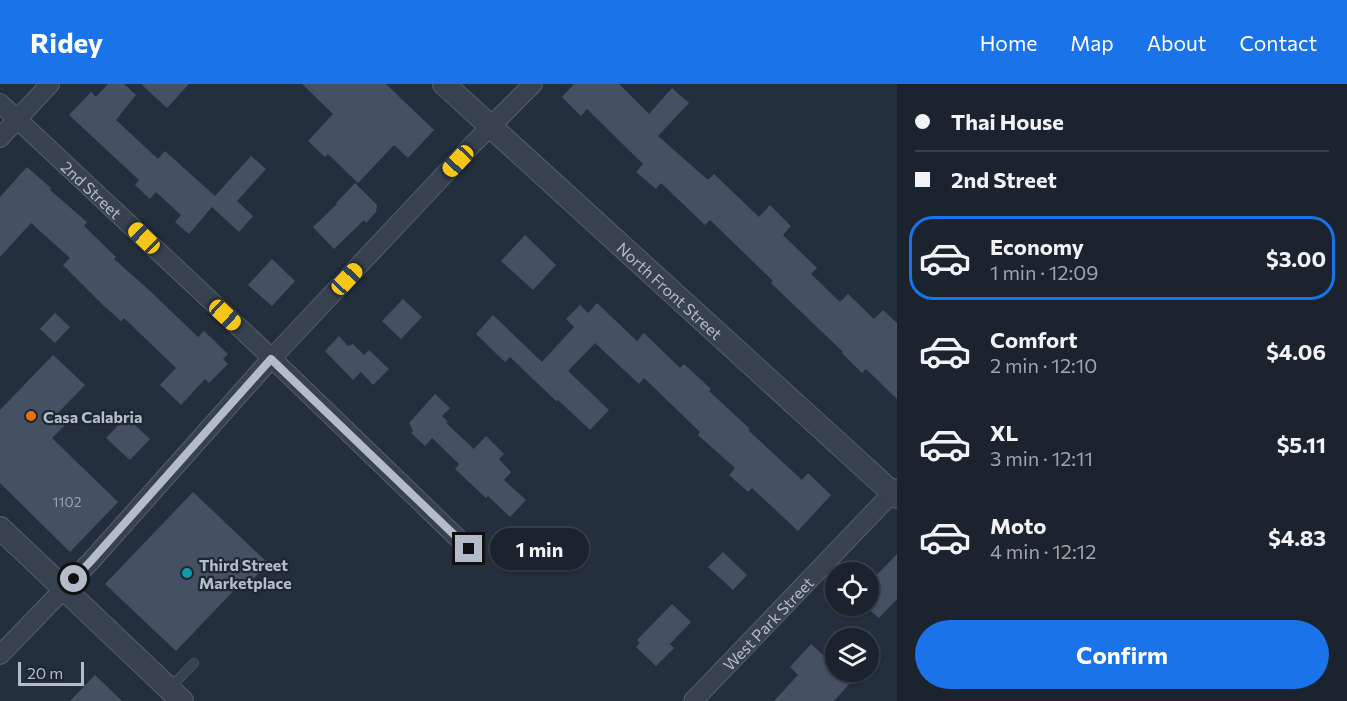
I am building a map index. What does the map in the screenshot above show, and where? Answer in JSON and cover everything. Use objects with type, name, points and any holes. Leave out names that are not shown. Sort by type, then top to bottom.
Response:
[{"type":"street","points":[[0,138],[50,84]]},
{"type":"street","name":"North Front Street","points":[[444,84],[895,493]]},
{"type":"street","points":[[3,648],[91,561],[271,359],[533,84]]},
{"type":"street","name":"2nd Street","points":[[0,103],[469,549]]},
{"type":"street","name":"West Park Street","points":[[693,701],[895,493]]},
{"type":"street","points":[[0,528],[176,695]]},
{"type":"lane","points":[[176,695],[194,663]]},
{"type":"building","points":[[108,84],[124,84],[136,95],[116,120],[158,159],[165,151],[215,196],[251,156],[266,169],[237,201],[253,216],[239,232],[212,207],[189,234],[175,222],[181,215],[156,192],[150,199],[135,185],[139,180],[69,115],[91,92],[96,97]]},
{"type":"building","points":[[141,84],[189,84],[167,108]]},
{"type":"building","points":[[302,84],[386,84],[434,130],[408,158],[394,145],[358,183],[328,154],[325,157],[308,141],[333,114]]},
{"type":"building","points":[[574,84],[619,84],[649,114],[672,88],[689,103],[658,136],[708,180],[714,174],[759,217],[770,205],[791,226],[783,235],[817,268],[811,274],[840,302],[848,294],[874,319],[883,310],[897,323],[897,399],[866,369],[862,373],[710,220],[705,225],[661,183],[656,189],[636,172],[643,164],[587,109],[581,116],[562,97]]},
{"type":"building","points":[[27,167],[87,222],[84,226],[116,257],[114,259],[198,337],[204,331],[228,354],[223,359],[228,364],[209,383],[205,379],[181,405],[160,385],[176,368],[124,318],[121,321],[105,307],[63,265],[70,258],[31,223],[0,257],[0,197]]},
{"type":"building","points":[[355,183],[377,205],[376,212],[366,223],[364,220],[334,249],[313,227]]},
{"type":"building","points":[[525,235],[556,265],[533,290],[501,261]]},
{"type":"building","points":[[272,259],[295,281],[272,306],[248,285]]},
{"type":"building","points":[[403,299],[422,317],[401,339],[382,321]]},
{"type":"building","points":[[597,303],[637,341],[644,333],[680,368],[684,364],[750,429],[748,430],[802,480],[808,473],[831,495],[798,531],[752,488],[748,492],[729,475],[735,468],[698,435],[700,432],[644,378],[639,384],[595,343],[568,371],[609,410],[590,430],[510,357],[505,362],[476,334],[493,315],[542,362],[574,327],[566,319],[580,305],[588,313]]},
{"type":"building","points":[[55,313],[70,327],[55,343],[40,329]]},
{"type":"building","points":[[339,336],[348,346],[353,344],[364,355],[369,350],[389,369],[373,385],[361,372],[353,380],[325,351]]},
{"type":"building","points":[[53,355],[85,385],[58,413],[68,422],[52,438],[118,502],[70,552],[0,483],[0,410]]},
{"type":"building","points":[[435,394],[450,408],[442,416],[448,422],[446,423],[474,449],[486,436],[504,454],[499,459],[511,472],[504,480],[526,500],[510,517],[455,469],[459,464],[432,438],[425,446],[411,433],[413,431],[409,423]]},
{"type":"building","points":[[126,417],[150,439],[130,460],[106,438]]},
{"type":"building","name":"Third Street Marketplace","points":[[193,492],[268,563],[245,588],[240,584],[176,651],[105,584]]},
{"type":"building","points":[[723,552],[747,575],[733,590],[708,567]]},
{"type":"building","points":[[897,554],[897,599],[879,618],[877,616],[879,616],[879,573]]},
{"type":"building","points":[[672,604],[691,622],[670,644],[674,648],[656,666],[636,647],[640,643],[637,640]]},
{"type":"building","points":[[811,644],[825,657],[825,682],[851,682],[834,701],[774,701],[798,675],[790,667]]},
{"type":"building","points":[[95,675],[122,701],[70,701]]},
{"type":"place","name":"Casa Calabria","points":[[31,416]]},
{"type":"place","name":"Third Street Marketplace","points":[[187,573]]},
{"type":"route","points":[[74,579],[271,359],[469,549]]}]
